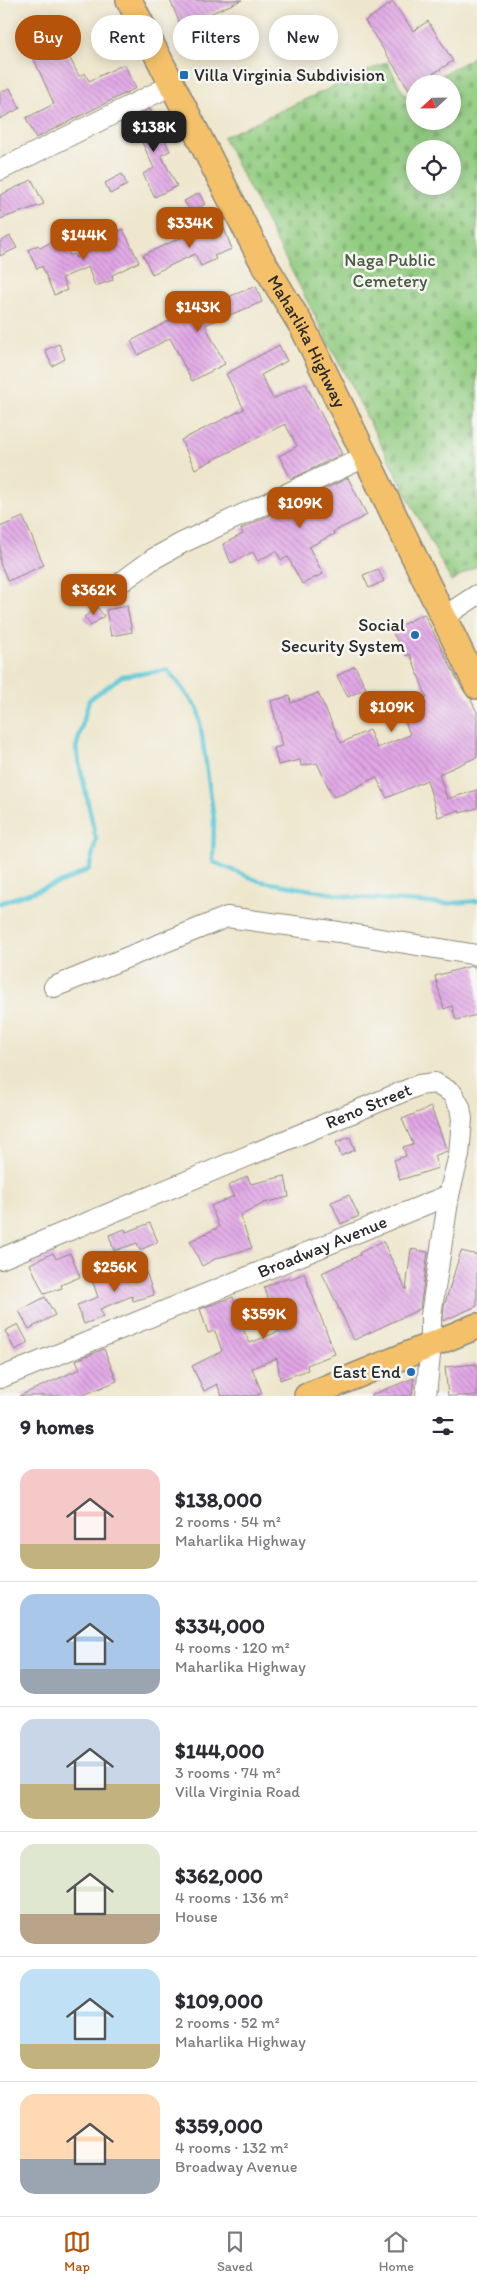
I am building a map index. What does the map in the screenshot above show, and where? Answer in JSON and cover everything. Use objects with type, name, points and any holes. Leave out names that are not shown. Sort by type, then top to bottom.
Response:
[{"type":"main road","name":"Maharlika Highway","points":[[129,0],[260,256],[302,328],[442,618],[470,653],[477,686]]},
{"type":"main road","points":[[307,1396],[476,1326]]},
{"type":"street","points":[[0,170],[172,85]]},
{"type":"street","points":[[123,581],[152,559],[182,543],[365,456]]},
{"type":"street","points":[[442,618],[477,595]]},
{"type":"street","points":[[54,988],[228,917],[340,932],[477,955]]},
{"type":"street","name":"Reno Street","points":[[0,1259],[419,1084],[435,1083],[452,1093],[460,1107],[462,1118],[459,1155],[450,1195],[431,1315],[431,1345],[426,1396]]},
{"type":"street","name":"Broadway Avenue","points":[[0,1378],[450,1195]]},
{"type":"green space","name":"Naga Public Cemetery","points":[[477,55],[477,566],[451,581],[223,137],[387,62],[405,96],[406,130],[461,130],[461,75],[443,75]]},
{"type":"building","points":[[170,0],[242,0],[207,15],[176,15]]},
{"type":"building","points":[[393,2],[413,31],[428,21],[453,61],[431,75],[406,75],[406,84],[365,21]]},
{"type":"building","points":[[34,60],[71,60],[79,76],[85,73],[89,81],[124,64],[136,88],[36,138],[26,118],[54,104]]},
{"type":"building","points":[[10,88],[20,108],[0,119],[0,93]]},
{"type":"building","points":[[150,109],[170,151],[161,155],[177,186],[155,197],[143,174],[154,168],[131,119]]},
{"type":"building","points":[[122,174],[127,185],[110,194],[105,183]]},
{"type":"building","points":[[32,180],[44,204],[0,219],[0,195]]},
{"type":"building","points":[[199,193],[205,204],[191,212],[184,201]]},
{"type":"building","points":[[223,226],[232,249],[214,256],[216,259],[201,266],[195,254],[152,274],[143,255],[200,229],[203,234]]},
{"type":"building","points":[[123,229],[139,262],[112,275],[113,280],[95,286],[88,267],[62,278],[67,290],[54,295],[42,266],[37,269],[28,250],[38,245],[40,248],[61,237],[70,256],[74,254],[75,258],[112,240],[110,236]]},
{"type":"building","points":[[10,236],[17,248],[0,256],[0,242]]},
{"type":"building","points":[[256,286],[262,302],[205,325],[225,364],[192,381],[170,338],[138,355],[131,341],[175,318]]},
{"type":"building","points":[[59,344],[65,359],[52,366],[45,350]]},
{"type":"building","points":[[279,345],[287,361],[261,375],[273,399],[305,383],[342,454],[291,479],[279,456],[297,446],[285,424],[195,469],[181,440],[244,409],[226,374]]},
{"type":"building","points":[[348,478],[367,515],[333,532],[334,534],[309,547],[323,574],[302,584],[288,557],[281,560],[276,551],[258,561],[253,552],[231,563],[223,544],[243,534],[241,529]]},
{"type":"building","points":[[23,517],[44,565],[8,581],[0,563],[0,527]]},
{"type":"building","points":[[378,569],[384,581],[369,588],[363,575]]},
{"type":"building","points":[[127,606],[132,632],[111,636],[106,610]]},
{"type":"building","points":[[97,607],[104,616],[91,626],[84,617]]},
{"type":"building","points":[[424,614],[460,685],[469,698],[473,699],[471,700],[477,712],[477,757],[439,774],[447,799],[477,790],[477,808],[460,813],[459,810],[438,817],[427,780],[387,798],[376,777],[333,797],[317,763],[301,766],[300,760],[278,765],[274,748],[282,746],[271,701],[290,696],[291,703],[318,693],[341,743],[369,730],[377,748],[410,735],[402,712],[426,704],[424,700],[427,698],[410,654],[406,656],[391,630]]},
{"type":"building","points":[[355,666],[366,688],[348,697],[337,676]]},
{"type":"building","points":[[471,966],[475,967],[477,975],[477,1015],[456,1020],[452,1006],[444,1009],[435,976]]},
{"type":"building","points":[[431,1107],[447,1151],[434,1156],[438,1168],[400,1180],[394,1160],[406,1156],[403,1147],[413,1144],[402,1119]]},
{"type":"building","points":[[350,1137],[355,1150],[341,1156],[336,1142]]},
{"type":"building","points":[[247,1176],[251,1184],[285,1176],[289,1197],[264,1203],[240,1216],[252,1248],[217,1258],[202,1266],[190,1241],[219,1227],[211,1206],[234,1196],[228,1186]]},
{"type":"building","points":[[349,1195],[359,1216],[341,1224],[331,1202]]},
{"type":"building","points":[[150,1223],[158,1242],[140,1250],[137,1243],[114,1251],[109,1235],[125,1229],[126,1232]]},
{"type":"building","points":[[383,1241],[406,1290],[411,1249],[428,1252],[420,1309],[354,1340],[322,1273],[360,1255],[359,1253]]},
{"type":"building","points":[[461,1251],[477,1255],[477,1306],[443,1321],[444,1306]]},
{"type":"building","points":[[53,1253],[56,1259],[70,1253],[80,1277],[61,1285],[62,1288],[44,1294],[30,1264]]},
{"type":"building","points":[[145,1269],[154,1295],[133,1301],[132,1296],[100,1309],[103,1317],[84,1324],[77,1305],[98,1297],[93,1283],[117,1273],[119,1278]]},
{"type":"building","points":[[304,1273],[335,1354],[307,1365],[308,1370],[280,1380],[277,1358],[252,1368],[262,1393],[255,1396],[222,1396],[217,1384],[204,1391],[192,1366],[222,1351],[215,1331],[208,1333],[200,1309],[233,1297],[242,1321],[239,1322],[250,1343],[280,1331],[264,1287],[289,1277],[290,1280]]},
{"type":"building","points":[[45,1297],[55,1315],[29,1329],[19,1311]]},
{"type":"building","points":[[18,1324],[28,1343],[15,1350],[5,1331]]},
{"type":"building","points":[[104,1349],[117,1381],[81,1396],[19,1396],[80,1369],[76,1360]]},
{"type":"building","points":[[477,1364],[477,1396],[448,1396],[445,1367]]},
{"type":"building","points":[[414,1378],[412,1396],[371,1396],[371,1395]]},
{"type":"waterway","points":[[0,903],[65,881],[89,869],[96,839],[76,748],[89,700],[122,676],[168,670],[198,709],[214,819],[213,862],[259,881],[352,897],[443,904],[477,901]]},
{"type":"place","name":"Villa Virginia Subdivision","points":[[184,75]]},
{"type":"place","name":"Social Security System","points":[[415,635]]},
{"type":"place","name":"East End","points":[[411,1372]]}]
